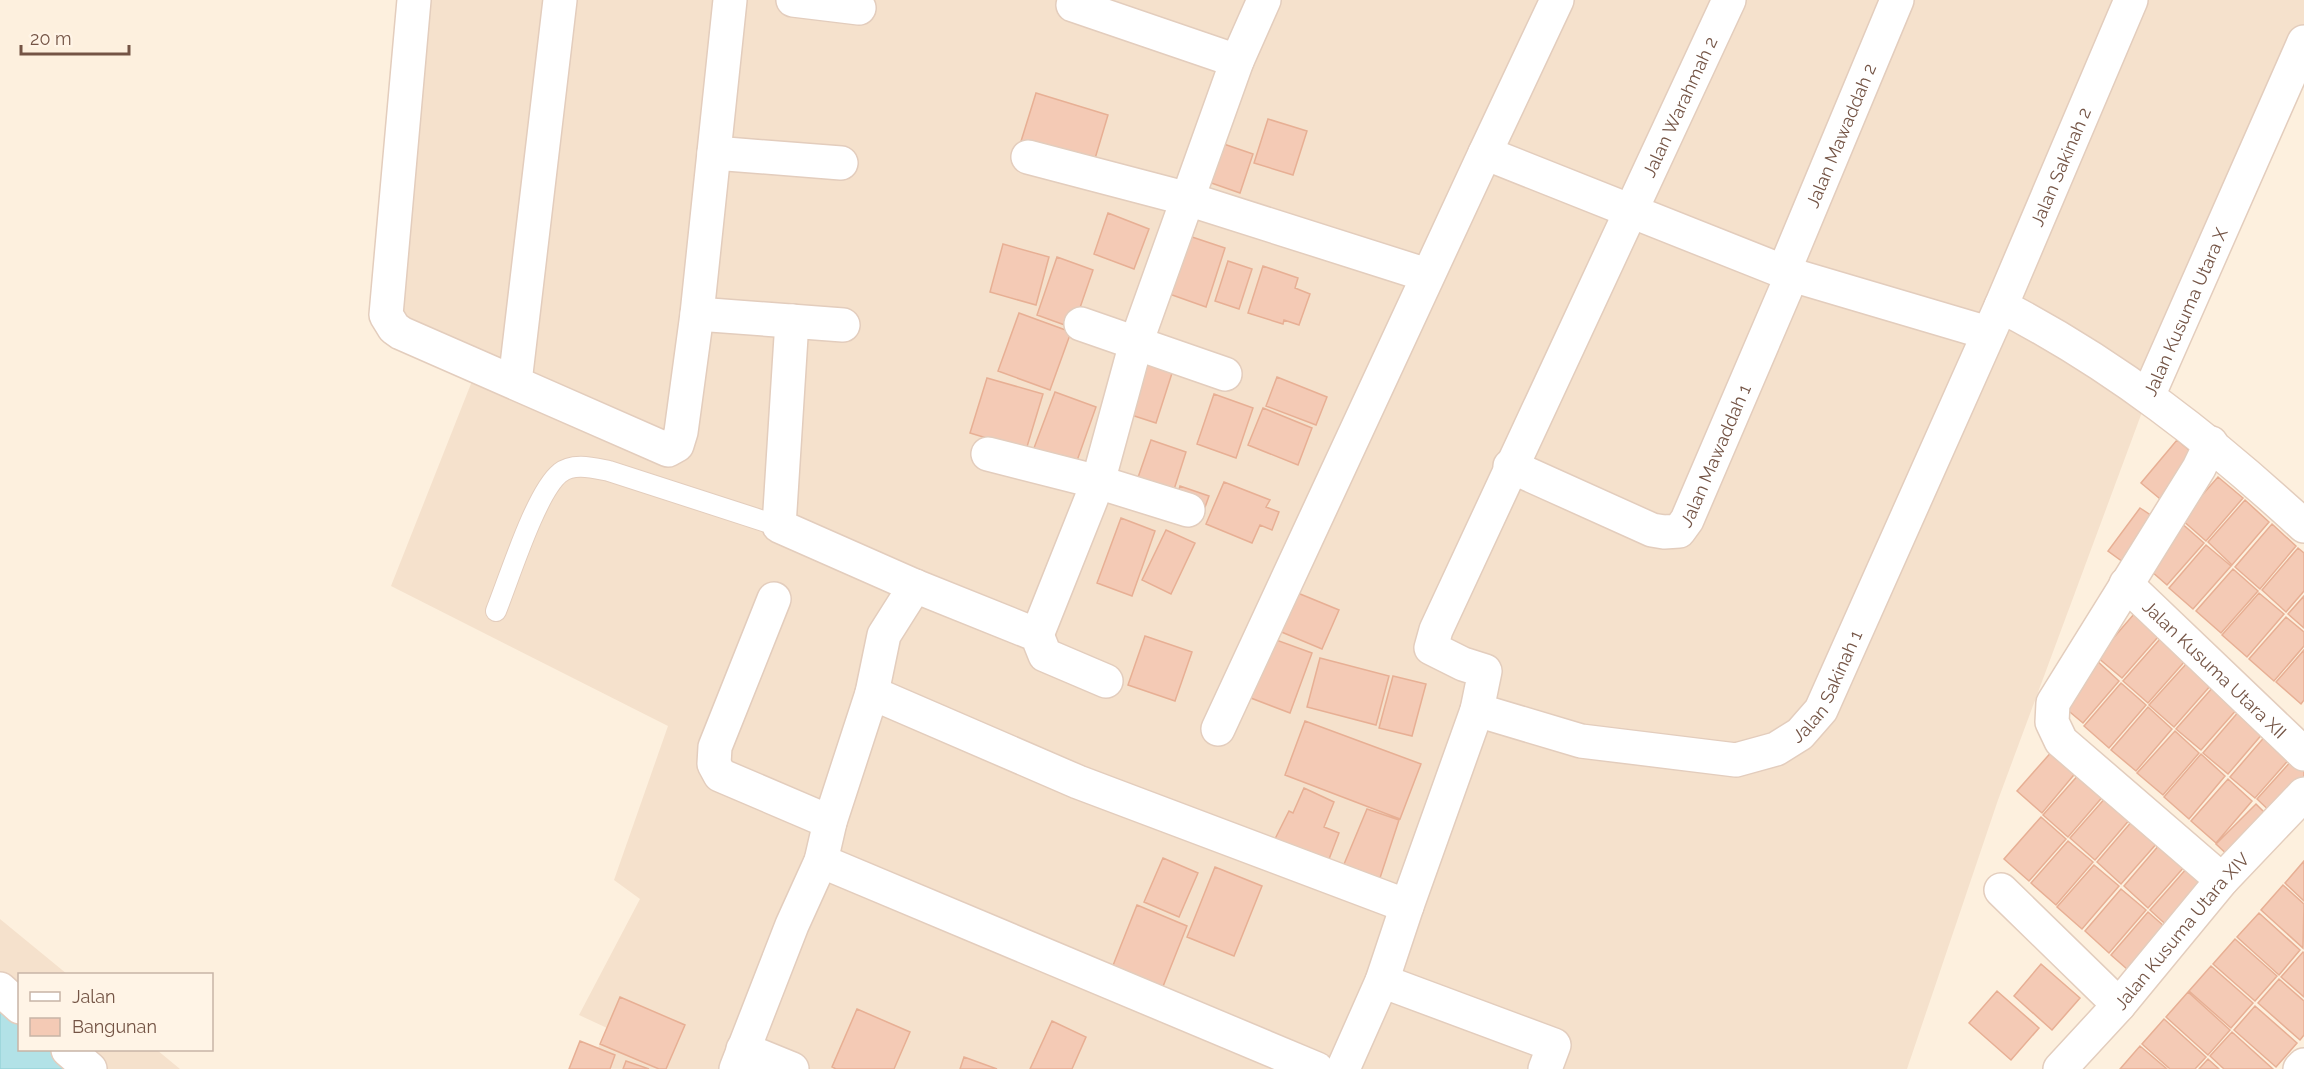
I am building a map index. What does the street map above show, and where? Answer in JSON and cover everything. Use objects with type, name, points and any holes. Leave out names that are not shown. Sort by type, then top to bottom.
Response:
[{"type":"street","points":[[414,0],[386,315],[394,328],[401,333],[515,382],[662,450],[674,448],[681,432],[697,314],[730,0]]},
{"type":"street","points":[[515,382],[560,0]]},
{"type":"street","points":[[793,0],[858,8]]},
{"type":"street","points":[[1036,635],[1098,482],[1137,343],[1237,61],[1264,0]]},
{"type":"street","points":[[1218,729],[1383,376],[1427,275],[1557,0]]},
{"type":"street","name":"Jalan Warahmah 2","points":[[1477,711],[1485,671],[1463,664],[1431,648],[1436,630],[1510,466],[1729,0]]},
{"type":"street","name":"Jalan Mawaddah 2","points":[[1788,273],[1897,0]]},
{"type":"street","name":"Jalan Sakinah 2","points":[[1995,320],[2131,0]]},
{"type":"street","points":[[1073,5],[1237,61]]},
{"type":"street","name":"Jalan Kusuma Utara X","points":[[2304,42],[2148,396],[2211,443],[2304,526]]},
{"type":"street","points":[[714,153],[841,163]]},
{"type":"street","points":[[1485,153],[1788,273],[1995,320],[2035,324],[2148,396]]},
{"type":"street","points":[[1028,157],[1188,199],[1427,275]]},
{"type":"street","name":"Jalan Mawaddah 1","points":[[1510,466],[1652,530],[1679,531],[1687,520],[1788,273]]},
{"type":"street","points":[[697,314],[843,325]]},
{"type":"street","name":"Jalan Sakinah 1","points":[[1477,711],[1581,741],[1736,760],[1776,749],[1800,734],[1821,710],[1995,320]]},
{"type":"street","points":[[792,321],[779,526],[915,586],[1036,635],[1045,655],[1106,681]]},
{"type":"street","points":[[1081,324],[1225,374]]},
{"type":"street","points":[[2211,443],[2199,468],[2053,703],[2052,722],[2061,741],[2222,880]]},
{"type":"street","points":[[988,454],[1098,482],[1188,510]]},
{"type":"street","name":"Jalan Kusuma Utara XII","points":[[2126,584],[2304,754]]},
{"type":"street","points":[[792,1069],[740,1059],[792,925],[821,861],[830,822],[872,693],[884,634],[915,586]]},
{"type":"street","points":[[774,599],[715,747],[714,764],[720,775],[830,822]]},
{"type":"street","points":[[872,693],[1078,782],[1407,906]]},
{"type":"street","points":[[1343,1069],[1382,981],[1477,711]]},
{"type":"street","name":"Jalan Kusuma Utara XIV","points":[[2060,1069],[2119,1005],[2222,880],[2304,794]]},
{"type":"street","points":[[821,861],[1317,1069]]},
{"type":"street","points":[[2001,890],[2119,1005]]},
{"type":"street","points":[[1382,981],[1554,1045],[1545,1069]]},
{"type":"street","points":[[0,989],[18,1004]]},
{"type":"street","points":[[69,1051],[90,1069]]},
{"type":"street","points":[[2300,1069],[2304,1065]]},
{"type":"lane","points":[[496,611],[543,492],[561,472],[584,466],[609,471],[779,526]]},
{"type":"shaded area","points":[[414,0],[2304,0],[2304,42],[2148,396],[1998,800],[1907,1069],[589,1069],[607,1028],[579,1015],[640,899],[614,880],[668,726],[391,586],[478,366],[387,307]]},
{"type":"shaded area","points":[[0,919],[66,973],[18,973],[18,1006],[0,989]]},
{"type":"shaded area","points":[[69,1051],[158,1051],[180,1069],[90,1069]]},
{"type":"water","points":[[0,989],[18,1006],[18,1051],[69,1051],[90,1069],[0,1069]]},
{"type":"building","points":[[1036,93],[1108,115],[1091,172],[1018,151]]},
{"type":"building","points":[[1268,119],[1307,131],[1293,175],[1254,163]]},
{"type":"building","points":[[1212,140],[1253,154],[1240,193],[1200,179]]},
{"type":"building","points":[[1108,213],[1149,229],[1134,269],[1094,254]]},
{"type":"building","points":[[1180,233],[1225,248],[1206,307],[1161,291]]},
{"type":"building","points":[[1003,244],[1049,257],[1036,305],[990,292]]},
{"type":"building","points":[[1057,257],[1093,270],[1073,328],[1037,315]]},
{"type":"building","points":[[1228,261],[1252,269],[1239,309],[1215,301]]},
{"type":"building","points":[[1263,266],[1298,278],[1295,288],[1310,294],[1299,325],[1284,320],[1283,324],[1248,313]]},
{"type":"building","points":[[1019,313],[1071,332],[1050,390],[998,371]]},
{"type":"building","points":[[1137,355],[1174,367],[1156,423],[1119,411]]},
{"type":"building","points":[[1277,377],[1327,397],[1316,425],[1266,406]]},
{"type":"building","points":[[987,378],[1043,394],[1026,450],[970,433]]},
{"type":"building","points":[[1055,392],[1096,407],[1073,472],[1031,456]]},
{"type":"building","points":[[1214,394],[1253,408],[1236,458],[1197,444]]},
{"type":"building","points":[[1263,408],[1312,428],[1298,465],[1248,445]]},
{"type":"building","points":[[1151,440],[1186,452],[1170,502],[1134,489]]},
{"type":"building","points":[[2177,440],[2201,460],[2165,503],[2141,483]]},
{"type":"building","points":[[2218,477],[2243,498],[2206,541],[2181,519]]},
{"type":"building","points":[[1224,482],[1270,500],[1266,507],[1279,512],[1272,530],[1260,525],[1252,543],[1206,524]]},
{"type":"building","points":[[1180,486],[1209,496],[1204,510],[1176,499]]},
{"type":"building","points":[[2245,500],[2269,522],[2232,565],[2208,542]]},
{"type":"building","points":[[2140,508],[2155,518],[2123,562],[2108,551]]},
{"type":"building","points":[[1121,518],[1155,531],[1132,596],[1097,583]]},
{"type":"building","points":[[2179,521],[2204,543],[2167,585],[2143,564]]},
{"type":"building","points":[[2272,524],[2296,546],[2260,589],[2235,567]]},
{"type":"building","points":[[1166,530],[1195,543],[1171,594],[1142,580]]},
{"type":"building","points":[[2206,545],[2231,566],[2193,609],[2169,588]]},
{"type":"building","points":[[2298,548],[2304,553],[2304,591],[2286,612],[2262,590]]},
{"type":"building","points":[[2233,569],[2258,591],[2221,633],[2196,611]]},
{"type":"building","points":[[1288,589],[1339,610],[1322,649],[1272,628]]},
{"type":"building","points":[[2259,593],[2284,614],[2247,657],[2222,635]]},
{"type":"building","points":[[2304,596],[2304,628],[2288,614]]},
{"type":"building","points":[[2134,614],[2158,637],[2122,678],[2097,657]]},
{"type":"building","points":[[2286,617],[2304,632],[2304,646],[2274,681],[2249,659]]},
{"type":"building","points":[[1145,636],[1192,652],[1175,701],[1128,685]]},
{"type":"building","points":[[1265,636],[1312,653],[1290,713],[1243,695]]},
{"type":"building","points":[[2160,639],[2185,661],[2148,703],[2123,681]]},
{"type":"building","points":[[2304,650],[2304,700],[2301,704],[2276,682]]},
{"type":"building","points":[[1320,658],[1389,676],[1376,725],[1307,707]]},
{"type":"building","points":[[2095,659],[2119,681],[2083,723],[2058,702]]},
{"type":"building","points":[[2187,663],[2211,685],[2174,727],[2149,705]]},
{"type":"building","points":[[1393,676],[1426,684],[1412,736],[1379,728]]},
{"type":"building","points":[[2121,683],[2146,705],[2109,748],[2084,726]]},
{"type":"building","points":[[2214,686],[2238,708],[2201,750],[2176,729]]},
{"type":"building","points":[[2148,707],[2172,729],[2136,771],[2111,750]]},
{"type":"building","points":[[2240,710],[2264,732],[2228,774],[2203,753]]},
{"type":"building","points":[[1305,721],[1421,764],[1400,819],[1285,775]]},
{"type":"building","points":[[2175,731],[2199,753],[2163,795],[2137,773]]},
{"type":"building","points":[[2267,734],[2292,756],[2255,798],[2230,777]]},
{"type":"building","points":[[2054,749],[2078,770],[2042,813],[2017,791]]},
{"type":"building","points":[[2201,754],[2225,776],[2189,819],[2164,797]]},
{"type":"building","points":[[2293,759],[2304,769],[2304,787],[2276,817],[2257,799]]},
{"type":"building","points":[[2080,773],[2105,794],[2068,837],[2043,815]]},
{"type":"building","points":[[2228,779],[2252,801],[2216,843],[2191,821]]},
{"type":"building","points":[[1304,788],[1334,802],[1324,827],[1339,833],[1326,867],[1271,847],[1289,811],[1293,813]]},
{"type":"building","points":[[2107,796],[2131,818],[2095,860],[2070,838]]},
{"type":"building","points":[[2256,804],[2273,821],[2234,861],[2216,844]]},
{"type":"building","points":[[1367,809],[1399,820],[1378,884],[1342,869]]},
{"type":"building","points":[[2041,817],[2066,839],[2029,881],[2004,859]]},
{"type":"building","points":[[2133,820],[2158,842],[2121,884],[2097,862]]},
{"type":"building","points":[[2068,841],[2093,862],[2056,905],[2031,883]]},
{"type":"building","points":[[2160,844],[2185,866],[2148,908],[2124,886]]},
{"type":"building","points":[[1163,858],[1198,873],[1179,917],[1144,902]]},
{"type":"building","points":[[2304,861],[2304,901],[2285,883]]},
{"type":"building","points":[[2094,865],[2119,886],[2082,929],[2057,907]]},
{"type":"building","points":[[1215,867],[1262,886],[1234,956],[1187,937]]},
{"type":"building","points":[[2187,868],[2212,890],[2174,932],[2150,910]]},
{"type":"building","points":[[2283,885],[2304,904],[2303,948],[2261,910]]},
{"type":"building","points":[[2121,889],[2146,910],[2109,953],[2085,931]]},
{"type":"building","points":[[1137,905],[1187,926],[1160,994],[1110,973]]},
{"type":"building","points":[[2148,912],[2173,934],[2136,977],[2111,955]]},
{"type":"building","points":[[2259,913],[2300,950],[2279,975],[2237,937]]},
{"type":"building","points":[[2235,939],[2277,976],[2255,1001],[2213,964]]},
{"type":"building","points":[[2304,953],[2304,997],[2281,977]]},
{"type":"building","points":[[2041,964],[2080,998],[2052,1030],[2014,996]]},
{"type":"building","points":[[2211,966],[2253,1003],[2231,1028],[2189,991]]},
{"type":"building","points":[[2279,979],[2304,1001],[2304,1035],[2300,1040],[2258,1003]]},
{"type":"building","points":[[1997,991],[2039,1028],[2011,1060],[1969,1023]]},
{"type":"building","points":[[2188,992],[2230,1030],[2208,1055],[2166,1017]]},
{"type":"building","points":[[620,997],[685,1025],[666,1069],[659,1069],[600,1044]]},
{"type":"building","points":[[2255,1006],[2297,1043],[2276,1067],[2234,1030]]},
{"type":"building","points":[[857,1009],[910,1032],[894,1069],[836,1069],[832,1067]]},
{"type":"building","points":[[2164,1019],[2206,1057],[2195,1069],[2170,1069],[2142,1044]]},
{"type":"building","points":[[1052,1021],[1086,1037],[1072,1069],[1030,1069]]},
{"type":"building","points":[[2232,1032],[2273,1069],[2224,1069],[2210,1056]]},
{"type":"building","points":[[580,1041],[615,1055],[610,1069],[569,1069]]},
{"type":"building","points":[[2140,1046],[2167,1069],[2120,1069]]},
{"type":"building","points":[[964,1057],[997,1069],[960,1069]]},
{"type":"building","points":[[2208,1059],[2219,1069],[2199,1069]]},
{"type":"building","points":[[626,1061],[649,1069],[623,1069]]}]
